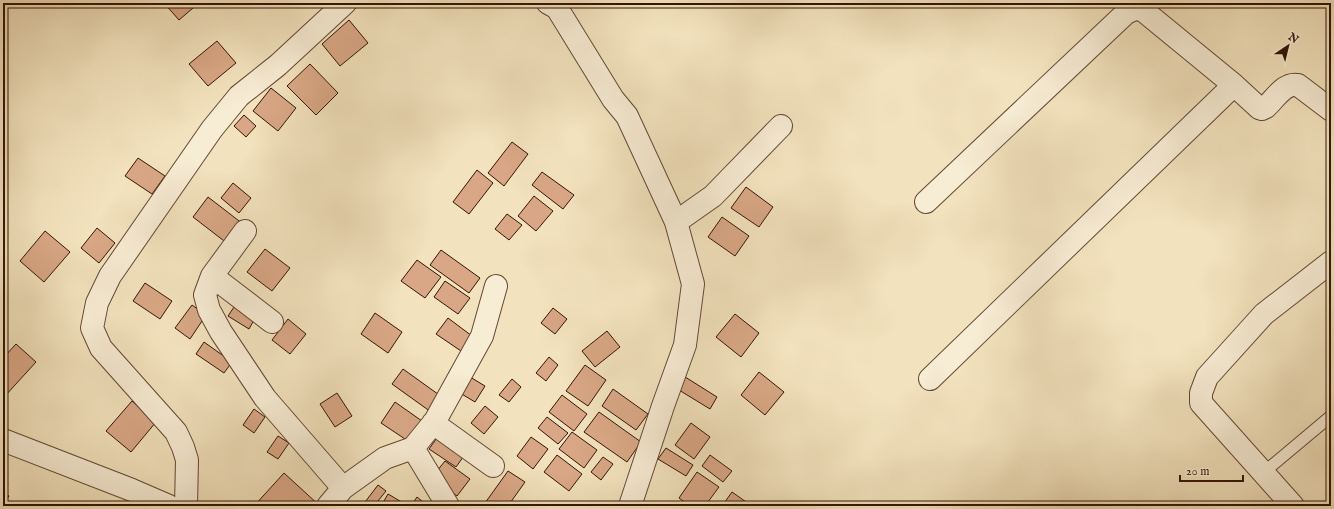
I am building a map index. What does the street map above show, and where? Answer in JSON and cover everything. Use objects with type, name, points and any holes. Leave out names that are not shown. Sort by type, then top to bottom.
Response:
[{"type":"street","points":[[186,506],[187,460],[183,447],[176,432],[101,348],[92,328],[97,303],[110,276],[212,129],[239,96],[278,64],[345,3]]},
{"type":"street","points":[[548,3],[557,8],[612,99],[627,116],[676,222],[693,284],[685,345],[630,506]]},
{"type":"street","points":[[926,202],[1126,13],[1137,8],[1145,12],[1259,108],[1266,108],[1287,86],[1292,84],[1298,85],[1331,110]]},
{"type":"street","points":[[930,379],[1234,86]]},
{"type":"street","points":[[676,222],[713,196],[781,126]]},
{"type":"street","points":[[245,231],[212,276],[205,295],[209,310],[221,332],[265,398],[343,488]]},
{"type":"street","points":[[1293,506],[1201,404],[1201,392],[1207,377],[1264,314],[1331,262]]},
{"type":"street","points":[[212,276],[272,322]]},
{"type":"street","points":[[328,506],[343,488],[386,458],[412,448],[433,423],[482,336],[496,286]]},
{"type":"street","points":[[433,423],[493,466]]},
{"type":"street","points":[[3,440],[154,503]]},
{"type":"street","points":[[412,448],[448,506]]},
{"type":"lane","points":[[1263,473],[1331,416]]},
{"type":"building","points":[[110,3],[121,3],[116,8]]},
{"type":"building","points":[[164,3],[188,3],[193,8],[179,20]]},
{"type":"building","points":[[349,20],[368,43],[340,66],[322,44]]},
{"type":"building","points":[[217,41],[236,63],[208,86],[189,64]]},
{"type":"building","points":[[310,64],[338,93],[316,115],[287,86]]},
{"type":"building","points":[[271,88],[296,108],[278,131],[253,111]]},
{"type":"building","points":[[244,115],[256,126],[246,137],[234,126]]},
{"type":"building","points":[[512,142],[528,154],[504,186],[488,173]]},
{"type":"building","points":[[138,158],[165,176],[152,194],[125,176]]},
{"type":"building","points":[[477,170],[493,183],[469,214],[453,202]]},
{"type":"building","points":[[542,172],[574,195],[563,209],[532,185]]},
{"type":"building","points":[[233,183],[251,198],[239,213],[221,198]]},
{"type":"building","points":[[746,187],[773,207],[759,227],[731,208]]},
{"type":"building","points":[[534,196],[553,211],[536,231],[518,216]]},
{"type":"building","points":[[208,197],[243,224],[228,244],[193,217]]},
{"type":"building","points":[[507,214],[522,225],[509,240],[495,229]]},
{"type":"building","points":[[722,217],[749,236],[735,256],[708,237]]},
{"type":"building","points":[[97,228],[115,243],[99,263],[81,248]]},
{"type":"building","points":[[45,231],[70,252],[44,282],[20,261]]},
{"type":"building","points":[[265,249],[290,268],[272,291],[247,272]]},
{"type":"building","points":[[441,250],[480,278],[469,293],[430,265]]},
{"type":"building","points":[[417,260],[441,277],[425,298],[401,281]]},
{"type":"building","points":[[445,281],[470,298],[458,314],[434,297]]},
{"type":"building","points":[[145,283],[172,301],[160,319],[133,301]]},
{"type":"building","points":[[192,305],[206,315],[190,339],[175,328]]},
{"type":"building","points":[[234,307],[254,320],[249,329],[228,316]]},
{"type":"building","points":[[553,308],[567,319],[555,334],[541,323]]},
{"type":"building","points":[[375,313],[402,332],[388,353],[361,334]]},
{"type":"building","points":[[735,314],[759,333],[741,357],[716,337]]},
{"type":"building","points":[[448,318],[472,336],[461,351],[436,334]]},
{"type":"building","points":[[288,319],[306,334],[290,354],[272,340]]},
{"type":"building","points":[[607,331],[620,347],[595,367],[582,351]]},
{"type":"building","points":[[204,342],[232,362],[224,373],[196,354]]},
{"type":"building","points":[[16,344],[36,362],[5,396],[3,395],[3,358]]},
{"type":"building","points":[[549,357],[558,365],[546,381],[536,373]]},
{"type":"building","points":[[585,365],[606,380],[588,406],[566,391]]},
{"type":"building","points":[[403,369],[442,397],[431,412],[392,384]]},
{"type":"building","points":[[759,372],[784,392],[765,415],[741,395]]},
{"type":"building","points":[[682,375],[717,397],[710,409],[674,387]]},
{"type":"building","points":[[470,377],[485,386],[475,402],[460,393]]},
{"type":"building","points":[[512,379],[521,387],[509,402],[499,395]]},
{"type":"building","points":[[613,389],[648,414],[636,430],[602,406]]},
{"type":"building","points":[[337,393],[352,416],[335,427],[320,404]]},
{"type":"building","points":[[562,395],[587,414],[574,431],[549,412]]},
{"type":"building","points":[[132,401],[156,422],[131,452],[106,431]]},
{"type":"building","points":[[395,402],[422,421],[408,441],[381,423]]},
{"type":"building","points":[[485,406],[498,417],[484,434],[471,423]]},
{"type":"building","points":[[254,409],[265,417],[254,433],[243,425]]},
{"type":"building","points":[[599,412],[641,442],[627,462],[584,432]]},
{"type":"building","points":[[547,417],[568,433],[558,444],[538,428]]},
{"type":"building","points":[[691,423],[710,437],[694,459],[675,445]]},
{"type":"building","points":[[572,432],[597,450],[584,468],[559,449]]},
{"type":"building","points":[[439,435],[466,453],[456,467],[429,449]]},
{"type":"building","points":[[278,436],[289,443],[278,459],[267,452]]},
{"type":"building","points":[[531,437],[548,449],[533,469],[517,456]]},
{"type":"building","points":[[666,448],[693,465],[686,476],[658,459]]},
{"type":"building","points":[[557,455],[582,474],[569,491],[544,472]]},
{"type":"building","points":[[710,455],[732,471],[723,482],[702,466]]},
{"type":"building","points":[[603,457],[613,464],[601,480],[591,472]]},
{"type":"building","points":[[445,461],[470,479],[457,496],[432,477]]},
{"type":"building","points":[[508,471],[525,482],[508,506],[488,506],[485,503]]},
{"type":"building","points":[[697,472],[719,487],[705,506],[690,506],[679,498]]},
{"type":"building","points":[[284,473],[320,506],[254,506]]},
{"type":"building","points":[[3,481],[8,484],[3,492]]},
{"type":"building","points":[[378,485],[386,491],[374,506],[362,506]]},
{"type":"building","points":[[732,492],[749,504],[747,506],[722,506]]},
{"type":"building","points":[[3,493],[9,496],[3,505]]},
{"type":"building","points":[[388,494],[405,504],[404,506],[381,506]]},
{"type":"building","points":[[417,497],[428,506],[411,506]]},
{"type":"building","points":[[562,501],[570,506],[559,506]]}]
